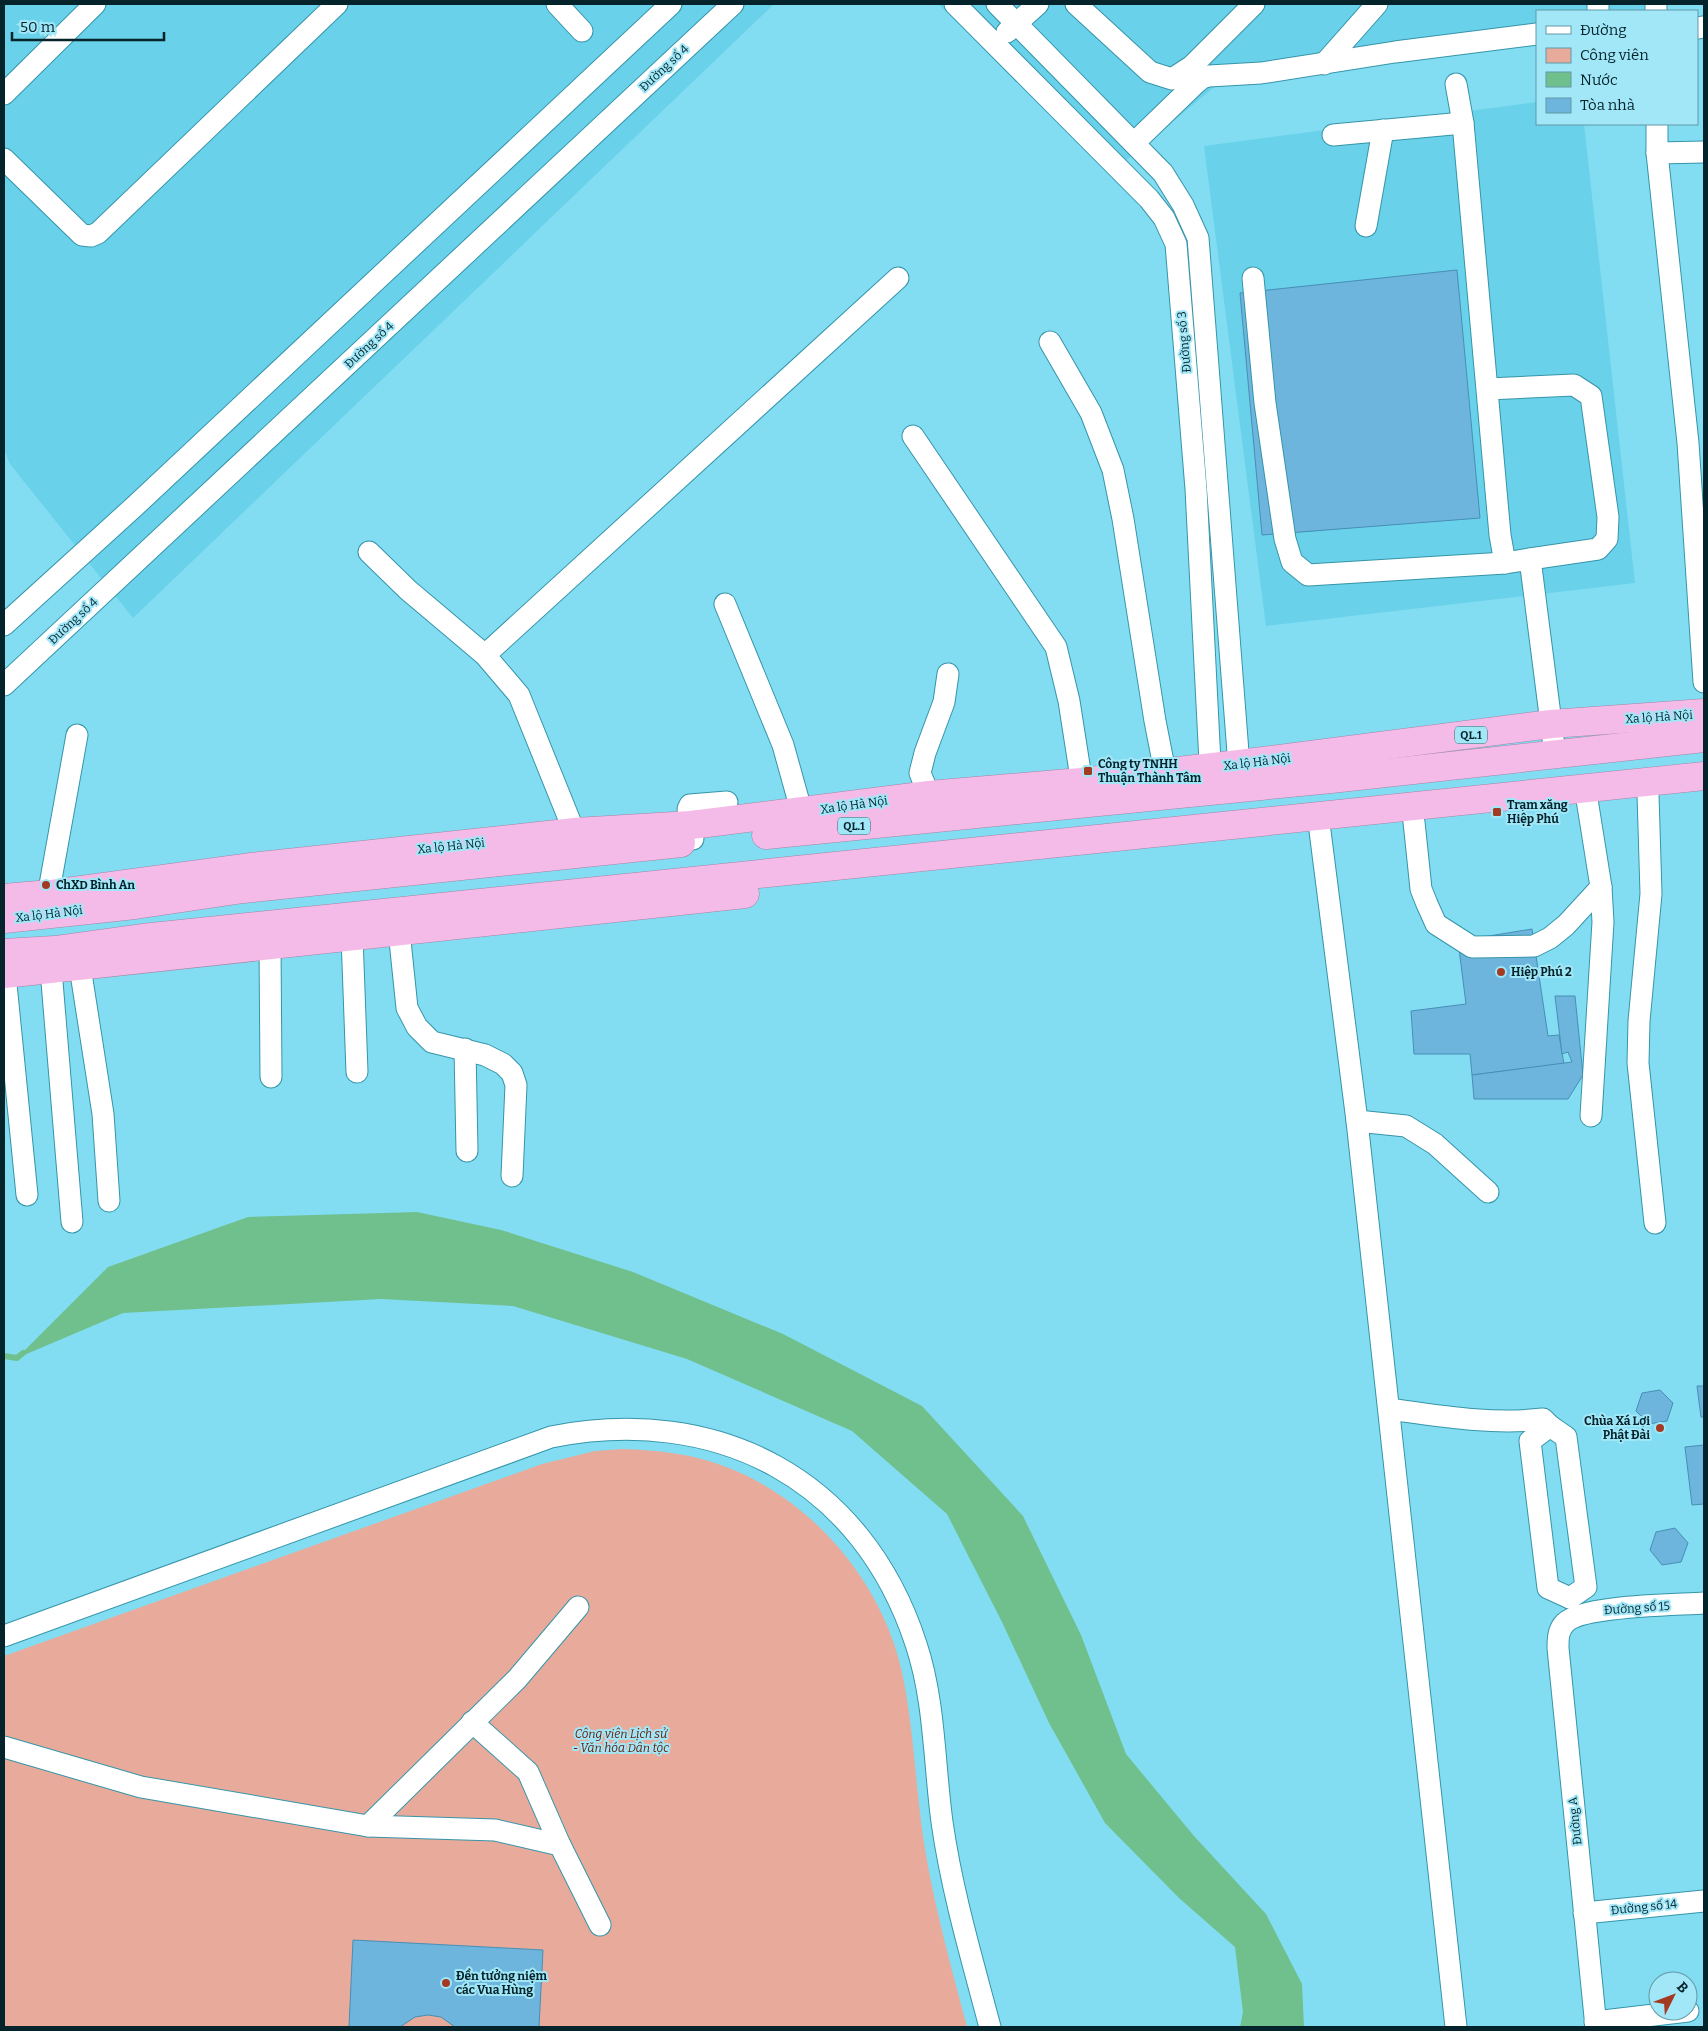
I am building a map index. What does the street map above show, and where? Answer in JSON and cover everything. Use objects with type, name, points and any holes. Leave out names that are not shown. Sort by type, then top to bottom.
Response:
[{"type":"highway","name":"Xa lộ Hà Nội","points":[[1240,776],[1551,724],[1704,713]]},
{"type":"highway","name":"Xa lộ Hà Nội","points":[[4,898],[47,904],[135,905],[579,843],[1240,776],[1555,754],[1704,738]]},
{"type":"highway","points":[[53,960],[80,967],[399,932],[1319,823],[1449,802],[1704,776]]},
{"type":"highway","points":[[1594,787],[1648,794],[1704,791]]},
{"type":"highway","points":[[4,967],[53,960],[142,938],[1319,823],[1414,822],[1430,818],[1449,802]]},
{"type":"highway","name":"Xa lộ Hà Nội","points":[[4,919],[47,904]]},
{"type":"street","points":[[4,94],[95,4]]},
{"type":"street","points":[[4,158],[82,234],[91,236],[98,233],[337,4]]},
{"type":"street","points":[[557,4],[582,31]]},
{"type":"street","points":[[4,625],[157,485],[671,4]]},
{"type":"street","name":"Đường số 4","points":[[4,685],[733,4]]},
{"type":"street","name":"Đường số 3","points":[[955,4],[1149,199],[1164,218],[1176,244],[1196,489],[1211,779]]},
{"type":"street","name":"Đường số 3","points":[[997,4],[1163,173],[1183,206],[1198,238],[1240,776]]},
{"type":"street","points":[[994,42],[1038,4]]},
{"type":"street","points":[[1076,4],[1150,72],[1172,79],[1192,66],[1254,4]]},
{"type":"street","points":[[1324,64],[1377,4]]},
{"type":"street","points":[[1134,143],[1202,78],[1261,74],[1395,52],[1536,34]]},
{"type":"street","points":[[1456,84],[1463,123],[1504,563]]},
{"type":"street","points":[[1333,135],[1463,123]]},
{"type":"street","points":[[1657,125],[1657,153],[1696,442],[1704,682]]},
{"type":"street","points":[[1366,226],[1383,130]]},
{"type":"street","points":[[1657,153],[1704,152]]},
{"type":"street","points":[[1164,218],[1183,206]]},
{"type":"street","points":[[485,654],[898,278]]},
{"type":"street","points":[[1253,278],[1265,403],[1285,539],[1292,562],[1308,575],[1504,563],[1598,549],[1607,539],[1608,517],[1591,396],[1574,385],[1488,389]]},
{"type":"street","points":[[1050,342],[1092,413],[1113,470],[1123,519],[1154,721],[1167,784]]},
{"type":"street","points":[[913,436],[1056,647],[1069,701],[1083,792]]},
{"type":"street","points":[[369,552],[408,590],[485,654],[520,695],[579,843]]},
{"type":"street","points":[[1530,559],[1555,754]]},
{"type":"street","points":[[725,604],[783,745],[804,821]]},
{"type":"street","points":[[926,807],[920,773],[924,753],[944,702],[948,674]]},
{"type":"street","points":[[47,904],[77,735]]},
{"type":"street","points":[[1591,1116],[1603,922],[1594,787]]},
{"type":"street","points":[[1648,794],[1651,894],[1639,1021],[1638,1062],[1655,1223]]},
{"type":"street","points":[[692,833],[688,809],[690,805],[727,802]]},
{"type":"street","points":[[1414,822],[1421,889],[1436,924],[1454,938],[1472,947],[1534,946],[1550,938],[1602,887]]},
{"type":"street","points":[[1319,823],[1357,1121],[1456,2027]]},
{"type":"street","points":[[399,932],[407,1008],[417,1027],[432,1042],[485,1055],[503,1064],[512,1073],[516,1085],[512,1176]]},
{"type":"street","points":[[352,936],[357,1072]]},
{"type":"street","points":[[270,945],[271,1077]]},
{"type":"street","points":[[53,960],[72,1222]]},
{"type":"street","points":[[4,967],[27,1195]]},
{"type":"street","points":[[80,967],[103,1114],[109,1201]]},
{"type":"street","points":[[466,1049],[467,1150]]},
{"type":"street","points":[[1357,1121],[1406,1126],[1435,1144],[1488,1192]]},
{"type":"street","points":[[1389,1409],[1457,1418],[1501,1421],[1543,1419],[1550,1426],[1530,1441],[1531,1451],[1548,1588],[1570,1609]]},
{"type":"street","name":"Đường A","points":[[1550,1426],[1566,1437],[1586,1587],[1570,1609],[1558,1634],[1558,1648],[1595,2024]]},
{"type":"street","points":[[4,1636],[551,1436],[603,1428],[655,1428],[716,1440],[745,1450],[773,1463],[798,1479],[842,1518],[878,1564],[907,1617],[924,1675],[950,1870],[990,2027]]},
{"type":"street","name":"Đường số 15","points":[[1570,1609],[1601,1610],[1704,1603]]},
{"type":"street","points":[[368,1826],[518,1679],[578,1607]]},
{"type":"street","points":[[472,1722],[528,1772],[560,1845],[600,1925]]},
{"type":"street","points":[[4,1746],[141,1787],[368,1826],[495,1830],[560,1845]]},
{"type":"street","name":"Đường số 14","points":[[1584,1913],[1704,1901]]},
{"type":"street","points":[[1595,2024],[1648,2017]]},
{"type":"shaded area","points":[[4,4],[774,4],[133,618],[10,464],[4,449]]},
{"type":"shaded area","points":[[938,4],[1650,4],[1650,10],[1536,10],[1536,37],[1219,83],[1111,173]]},
{"type":"shaded area","points":[[1536,102],[1536,125],[1584,125],[1635,583],[1266,626],[1204,146]]},
{"type":"green space","name":"Công viên Lịch sử - Văn hóa Dân tộc","points":[[649,1450],[703,1459],[729,1468],[761,1483],[791,1503],[819,1526],[843,1553],[864,1582],[882,1614],[895,1647],[904,1682],[928,1866],[943,1936],[967,2027],[4,2027],[4,1656],[542,1464],[595,1451]]},
{"type":"water","points":[[417,1212],[501,1230],[633,1272],[783,1334],[922,1406],[1023,1516],[1081,1635],[1126,1754],[1194,1836],[1266,1914],[1302,1984],[1304,2027],[1240,2027],[1243,2012],[1235,1947],[1179,1898],[1105,1823],[1049,1723],[1002,1622],[947,1514],[852,1431],[687,1359],[513,1306],[381,1299],[123,1313],[17,1358],[108,1267],[248,1217]]},
{"type":"building","points":[[1457,270],[1480,518],[1262,535],[1240,293]]},
{"type":"building","name":"Hiệp Phú 2","points":[[1532,929],[1548,1036],[1559,1035],[1564,1064],[1472,1075],[1470,1054],[1414,1054],[1411,1011],[1466,1004],[1458,941]]},
{"type":"building","points":[[1555,996],[1575,996],[1583,1075],[1568,1099],[1474,1099],[1472,1075],[1572,1062],[1568,1052],[1562,1054]]},
{"type":"building","points":[[1697,1386],[1704,1386],[1704,1417],[1701,1417]]},
{"type":"building","points":[[1660,1390],[1673,1403],[1667,1421],[1649,1424],[1636,1411],[1642,1393]]},
{"type":"building","points":[[1704,1445],[1704,1504],[1692,1505],[1685,1447]]},
{"type":"building","points":[[1675,1528],[1688,1543],[1681,1562],[1662,1565],[1650,1550],[1656,1532]]},
{"type":"building","name":"Đền tưởng niệm các Vua Hùng","points":[[353,1940],[543,1950],[539,2027],[455,2027],[441,2017],[428,2015],[415,2017],[400,2027],[349,2027]]},
{"type":"waterway","points":[[4,1356],[17,1358],[23,1353]]},
{"type":"place","name":"Công ty TNHH Thuận Thành Tâm","points":[[1088,771]]},
{"type":"place","name":"Trạm xăng Hiệp Phú","points":[[1497,812]]},
{"type":"place","name":"ChXD Bình An","points":[[46,885]]},
{"type":"place","name":"Hiệp Phú 2","points":[[1501,972]]},
{"type":"place","name":"Chùa Xá Lợi Phật Đài","points":[[1660,1428]]},
{"type":"place","name":"Đền tưởng niệm các Vua Hùng","points":[[446,1983]]}]
